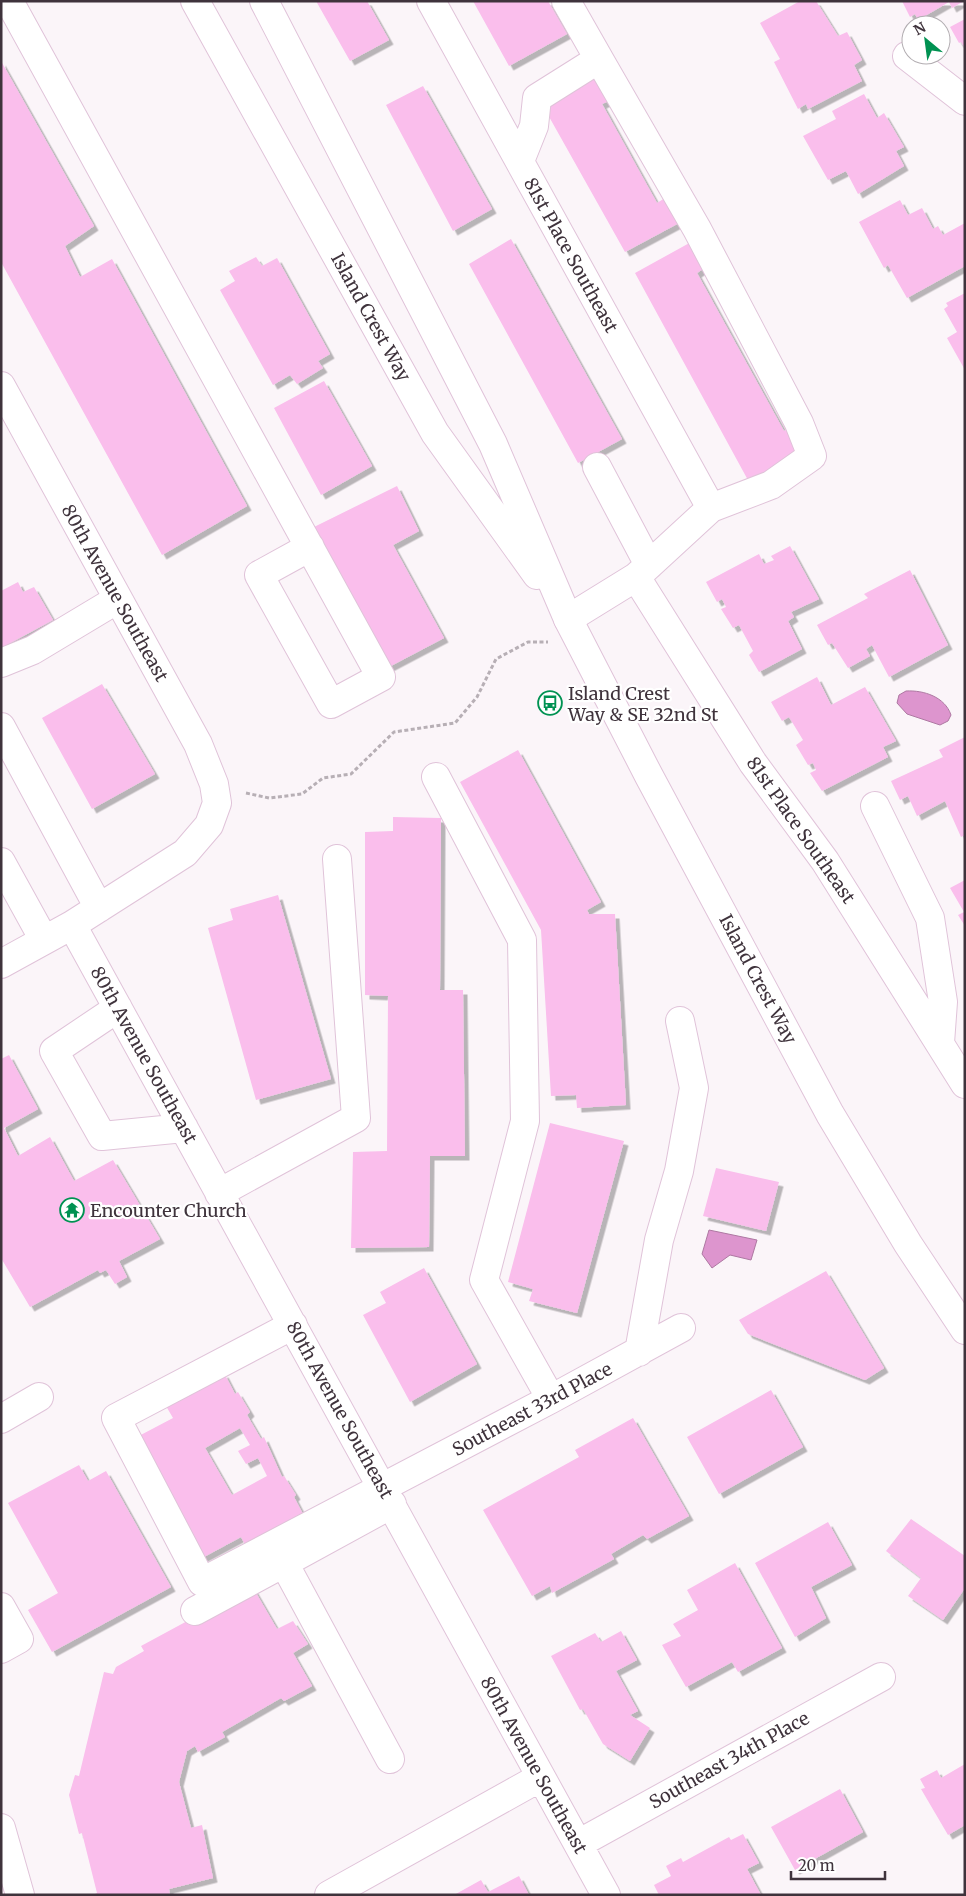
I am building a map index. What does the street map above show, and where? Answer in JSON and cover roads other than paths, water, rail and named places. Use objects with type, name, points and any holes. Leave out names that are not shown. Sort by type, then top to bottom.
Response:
[{"type":"street","points":[[9,1],[310,547],[381,677],[330,704],[259,574],[310,547]]},
{"type":"street","name":"Island Crest Way","points":[[196,1],[435,433],[574,630]]},
{"type":"street","name":"Island Crest Way","points":[[264,1],[492,444],[574,630],[830,1114],[908,1244],[965,1330]]},
{"type":"street","points":[[566,1],[698,229],[799,423],[812,456],[771,485],[710,508],[643,571],[574,630]]},
{"type":"street","name":"81st Place Southeast","points":[[433,3],[710,508]]},
{"type":"street","points":[[520,162],[534,126],[537,98],[599,59]]},
{"type":"street","points":[[919,65],[965,101]]},
{"type":"street","name":"80th Avenue Southeast","points":[[1,386],[198,744],[214,784],[217,803],[209,825],[185,853],[99,908]]},
{"type":"street","name":"81st Place Southeast","points":[[597,467],[643,571],[748,755],[825,861],[965,1084]]},
{"type":"street","points":[[1,663],[33,650],[118,599]]},
{"type":"street","points":[[1,727],[99,908],[1,964]]},
{"type":"street","points":[[436,778],[522,940],[525,1121],[484,1280],[551,1399]]},
{"type":"street","points":[[875,806],[930,918],[943,1002],[940,1043]]},
{"type":"street","points":[[219,1193],[356,1118],[337,859]]},
{"type":"street","points":[[1,862],[44,940]]},
{"type":"street","name":"80th Avenue Southeast","points":[[72,925],[606,1895]]},
{"type":"street","points":[[118,1008],[54,1050],[58,1059],[102,1136],[184,1128]]},
{"type":"street","points":[[639,1352],[659,1240],[679,1170],[694,1088],[680,1021]]},
{"type":"street","points":[[293,1325],[116,1418],[202,1582],[387,1496]]},
{"type":"street","name":"Southeast 33rd Place","points":[[387,1496],[551,1399],[681,1328]]},
{"type":"street","points":[[1,1419],[39,1398]]},
{"type":"street","points":[[195,1611],[284,1563],[387,1496]]},
{"type":"street","points":[[284,1563],[390,1759]]},
{"type":"street","points":[[1,1607],[19,1639],[1,1649]]},
{"type":"street","name":"Southeast 34th Place","points":[[578,1844],[881,1677]]},
{"type":"street","points":[[328,1895],[541,1777]]},
{"type":"street","points":[[1,1828],[20,1895]]},
{"type":"place","name":"Island Crest Way & SE 32nd St","points":[[550,703]]},
{"type":"place","name":"Encounter Church","points":[[72,1210]]}]
